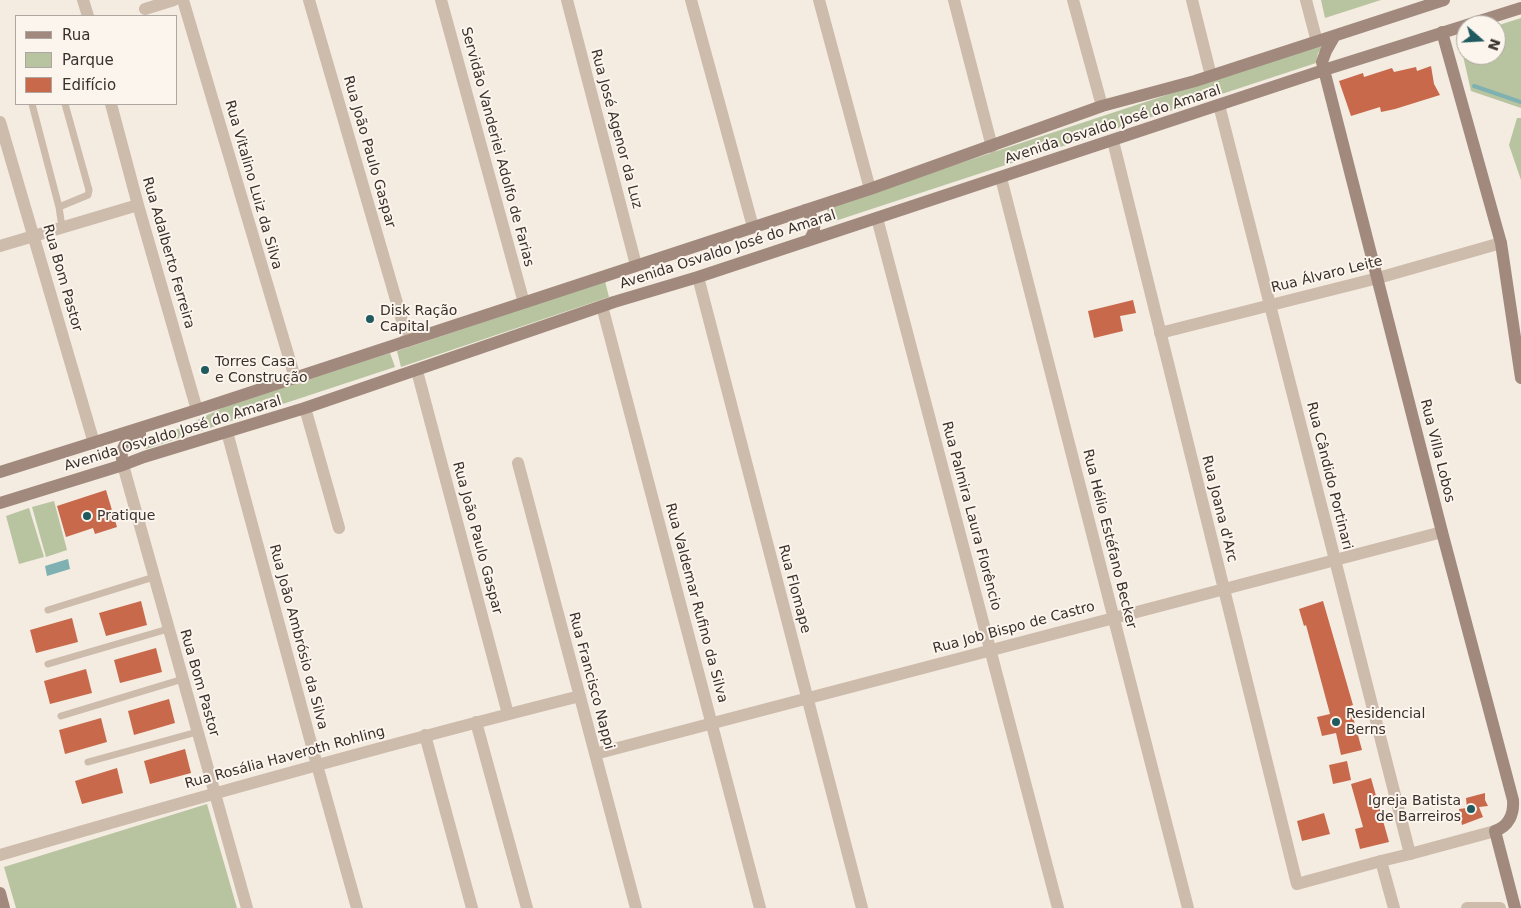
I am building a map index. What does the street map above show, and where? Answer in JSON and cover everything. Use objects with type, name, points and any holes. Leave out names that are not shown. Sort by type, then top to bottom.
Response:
[{"type":"main road","name":"Avenida Osvaldo José do Amaral","points":[[0,472],[197,410],[870,189],[992,147],[1102,106],[1211,76],[1441,1]]},
{"type":"main road","name":"Avenida Osvaldo José do Amaral","points":[[0,504],[304,408],[417,371],[602,306],[698,277],[1324,70],[1521,8]]},
{"type":"main road","points":[[1442,32],[1501,243],[1521,378]]},
{"type":"main road","points":[[1324,70],[1322,62],[1326,50],[1334,37]]},
{"type":"main road","name":"Rua Villa Lobos","points":[[1324,70],[1442,532],[1513,800],[1512,812],[1508,822],[1495,831]]},
{"type":"main road","points":[[806,210],[815,224],[809,240]]},
{"type":"main road","points":[[122,465],[121,452],[126,441],[142,433],[170,424],[197,410]]},
{"type":"main road","points":[[1495,831],[1515,908]]},
{"type":"main road","points":[[0,893],[4,908]]},
{"type":"street","points":[[83,0],[88,15]]},
{"type":"street","points":[[145,9],[174,0]]},
{"type":"street","name":"Rua Vitalino Luiz da Silva","points":[[183,0],[295,378]]},
{"type":"street","name":"Rua João Paulo Gaspar","points":[[309,0],[408,341]]},
{"type":"street","name":"Servidão Vanderiei Adolfo de Farias","points":[[441,0],[524,303]]},
{"type":"street","name":"Rua José Agenor da Luz","points":[[566,0],[636,265]]},
{"type":"street","points":[[691,0],[753,227]]},
{"type":"street","points":[[819,0],[870,189]]},
{"type":"street","points":[[954,0],[992,147]]},
{"type":"street","points":[[1073,0],[1102,106]]},
{"type":"street","points":[[1192,0],[1211,76]]},
{"type":"street","points":[[1306,0],[1317,42]]},
{"type":"street","name":"Rua Adalberto Ferreira","points":[[111,105],[197,410]]},
{"type":"street","name":"Rua Cândido Portinari","points":[[1219,105],[1410,854]]},
{"type":"street","name":"Rua Bom Pastor","points":[[0,122],[94,443]]},
{"type":"street","name":"Rua Joana d'Arc","points":[[1113,141],[1297,884],[1381,861]]},
{"type":"street","name":"Rua Hélio Estéfano Becker","points":[[1001,178],[1188,908]]},
{"type":"street","points":[[0,246],[138,205]]},
{"type":"street","name":"Rua Palmira Laura Florêncio","points":[[877,218],[1058,908]]},
{"type":"street","name":"Rua Álvaro Leite","points":[[1160,333],[1378,278],[1501,243]]},
{"type":"street","name":"Rua Flomape","points":[[698,277],[862,908]]},
{"type":"street","name":"Rua Valdemar Rufino da Silva","points":[[602,306],[760,908]]},
{"type":"street","name":"Rua João Paulo Gaspar","points":[[417,371],[508,714]]},
{"type":"street","points":[[304,408],[339,528]]},
{"type":"street","name":"Rua João Ambrósio da Silva","points":[[227,432],[357,908]]},
{"type":"street","name":"Rua Francisco Nappi","points":[[518,462],[636,908]]},
{"type":"street","name":"Rua Bom Pastor","points":[[122,465],[247,908]]},
{"type":"street","name":"Rua Job Bispo de Castro","points":[[595,754],[1442,532]]},
{"type":"street","name":"Rua Rosália Haveroth Rohling","points":[[0,855],[214,793],[425,735],[580,696]]},
{"type":"street","points":[[476,722],[527,908]]},
{"type":"street","points":[[425,735],[472,908]]},
{"type":"street","points":[[1394,908],[1381,861],[1495,831]]},
{"type":"street","points":[[1468,908],[1500,908]]},
{"type":"lane","points":[[32,105],[59,207],[62,227]]},
{"type":"lane","points":[[59,207],[88,195],[89,190],[64,105]]},
{"type":"lane","points":[[48,610],[154,577]]},
{"type":"lane","points":[[48,664],[168,629]]},
{"type":"lane","points":[[61,716],[182,679]]},
{"type":"lane","points":[[88,762],[197,732]]},
{"type":"green space","points":[[1321,0],[1381,0],[1325,18]]},
{"type":"green space","points":[[1521,18],[1521,108],[1471,91],[1465,65],[1506,65],[1506,23]]},
{"type":"green space","points":[[1327,42],[1318,53],[1316,63],[829,223],[827,207]]},
{"type":"green space","points":[[1517,118],[1521,118],[1521,180],[1509,145]]},
{"type":"green space","points":[[605,281],[609,297],[401,367],[397,351]]},
{"type":"green space","points":[[390,353],[395,367],[146,449],[142,446],[143,441],[183,427],[224,407]]},
{"type":"green space","points":[[54,501],[67,550],[46,557],[32,507]]},
{"type":"green space","points":[[29,508],[44,557],[19,564],[6,516]]},
{"type":"green space","points":[[207,804],[237,908],[16,908],[4,867]]},
{"type":"water","points":[[68,559],[70,569],[47,576],[45,566]]},
{"type":"building","points":[[1431,66],[1434,84],[1440,95],[1395,109],[1381,112],[1380,107],[1351,116],[1339,81],[1363,73],[1364,77],[1392,68],[1394,72],[1416,67],[1417,71]]},
{"type":"building","points":[[1133,300],[1136,313],[1120,316],[1123,331],[1094,338],[1088,311]]},
{"type":"building","name":"Pratique","points":[[106,490],[117,527],[95,534],[93,528],[66,537],[57,506]]},
{"type":"building","points":[[141,601],[147,625],[106,636],[99,613]]},
{"type":"building","points":[[1323,601],[1353,705],[1350,706],[1362,750],[1341,755],[1336,733],[1322,736],[1317,717],[1330,714],[1306,625],[1304,626],[1299,609]]},
{"type":"building","points":[[72,618],[78,642],[36,653],[30,630]]},
{"type":"building","points":[[156,648],[162,672],[120,683],[114,660]]},
{"type":"building","points":[[86,669],[92,693],[50,704],[44,681]]},
{"type":"building","points":[[169,699],[175,723],[134,735],[128,711]]},
{"type":"building","points":[[101,718],[107,742],[65,754],[59,730]]},
{"type":"building","points":[[185,749],[191,773],[150,784],[144,761]]},
{"type":"building","points":[[1347,761],[1351,780],[1333,784],[1329,765]]},
{"type":"building","points":[[117,768],[123,793],[82,804],[75,781]]},
{"type":"building","points":[[1371,778],[1389,842],[1360,849],[1355,829],[1363,827],[1351,784]]},
{"type":"building","name":"Igreja Batista de Barreiros","points":[[1485,793],[1485,800],[1488,806],[1479,807],[1483,817],[1462,825],[1459,809],[1467,808],[1466,798]]},
{"type":"building","points":[[1324,813],[1330,834],[1302,841],[1297,821]]},
{"type":"waterway","points":[[1474,86],[1521,102]]},
{"type":"place","name":"Disk Ração Capital","points":[[370,319]]},
{"type":"place","name":"Torres Casa e Construção","points":[[205,370]]},
{"type":"place","name":"Pratique","points":[[87,516]]},
{"type":"place","name":"Residencial Berns","points":[[1336,722]]},
{"type":"place","name":"Igreja Batista de Barreiros","points":[[1471,809]]}]
